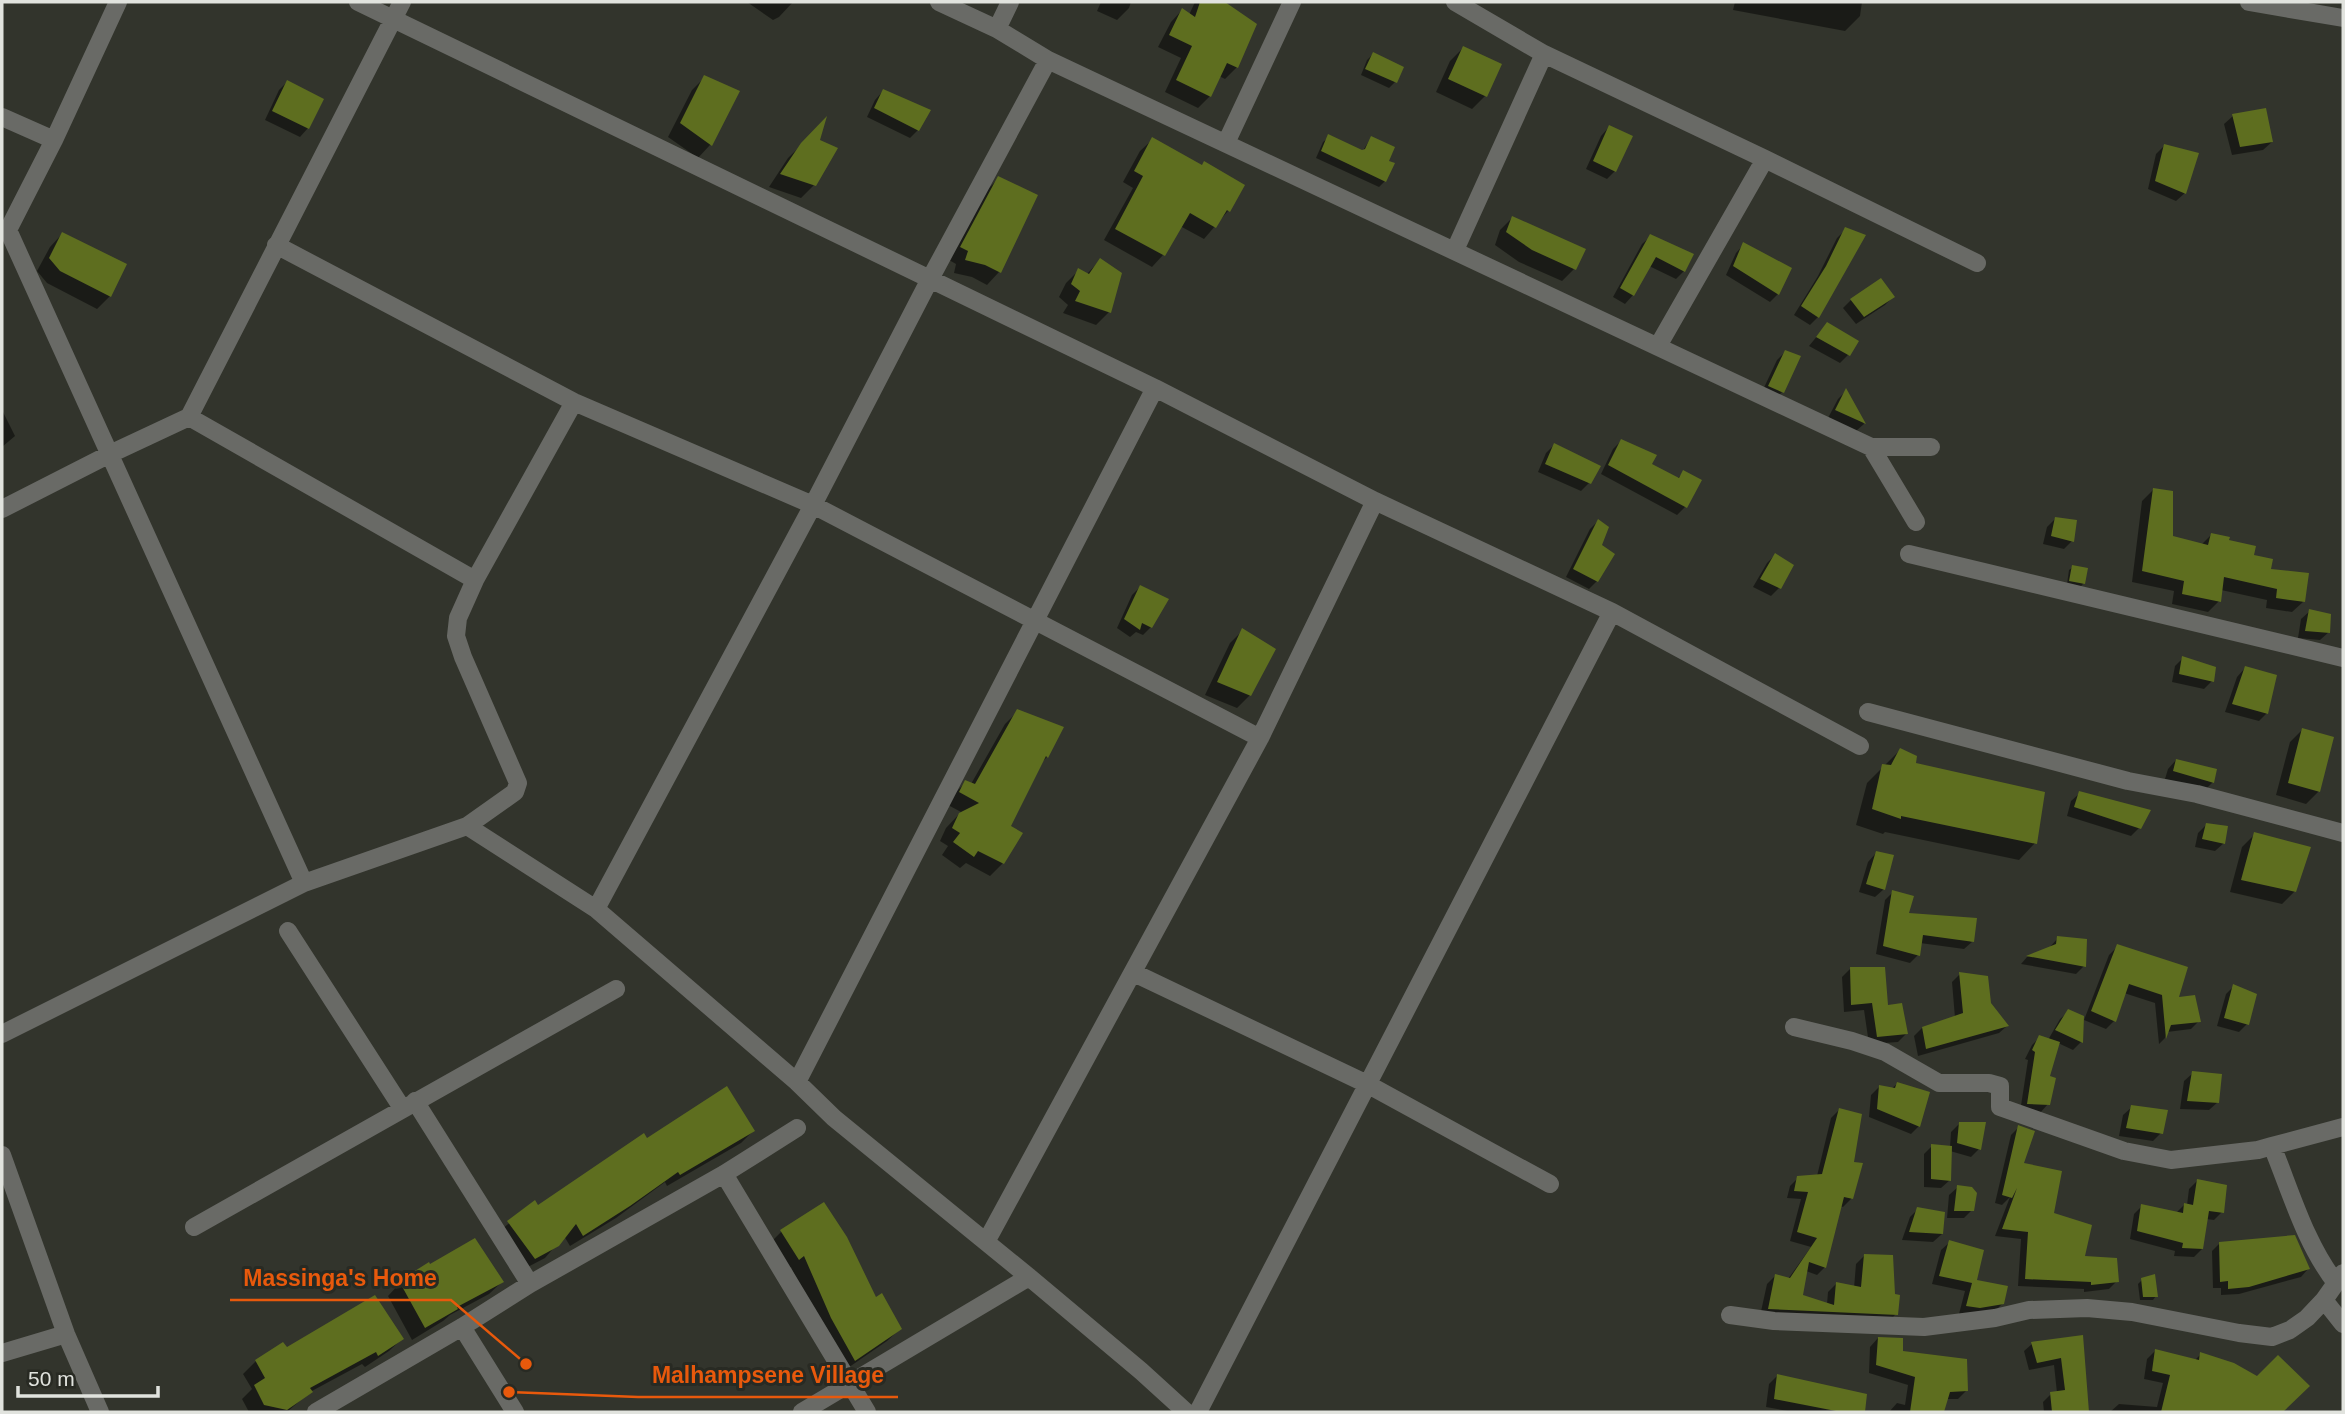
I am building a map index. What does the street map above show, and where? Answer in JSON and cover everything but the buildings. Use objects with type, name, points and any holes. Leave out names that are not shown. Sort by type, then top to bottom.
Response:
[{"type":"street","points":[[118,2],[54,140],[5,231],[110,454],[304,883]]},
{"type":"street","points":[[358,2],[1155,388],[1375,501],[1612,612],[1860,746]]},
{"type":"street","points":[[2,509],[190,417],[276,244],[402,2]]},
{"type":"street","points":[[939,2],[997,29],[1048,60],[1871,447],[1931,447]]},
{"type":"street","points":[[997,29],[1010,2]]},
{"type":"street","points":[[1226,144],[1292,2]]},
{"type":"street","points":[[1455,2],[1544,54],[1977,263]]},
{"type":"street","points":[[2249,2],[2343,19]]},
{"type":"street","points":[[1455,250],[1544,54]]},
{"type":"street","points":[[596,909],[1048,60]]},
{"type":"street","points":[[2,117],[54,140]]},
{"type":"street","points":[[1658,346],[1765,159]]},
{"type":"street","points":[[276,244],[574,402],[813,505],[1260,738]]},
{"type":"street","points":[[797,1082],[1155,388]]},
{"type":"street","points":[[2,1034],[304,883],[467,825],[515,792],[518,783],[456,636],[458,618],[475,580],[574,402]]},
{"type":"street","points":[[190,417],[475,580]]},
{"type":"street","points":[[1871,447],[1916,523]]},
{"type":"street","points":[[986,1242],[1260,738],[1375,501]]},
{"type":"street","points":[[1909,554],[2343,658]]},
{"type":"street","points":[[1198,1412],[1612,612]]},
{"type":"street","points":[[1868,712],[2115,778],[2197,794],[2343,833]]},
{"type":"street","points":[[467,825],[596,909],[797,1082],[834,1118],[1029,1277],[1186,1412]]},
{"type":"street","points":[[288,931],[530,1284]]},
{"type":"street","points":[[1134,972],[1367,1084],[1550,1184]]},
{"type":"street","points":[[194,1227],[616,989]]},
{"type":"street","points":[[1794,1027],[1885,1052],[1939,1083],[1989,1083],[2000,1086],[2000,1107],[2124,1151],[2171,1160],[2258,1150],[2343,1127]]},
{"type":"street","points":[[316,1412],[530,1284],[724,1174],[797,1128]]},
{"type":"street","points":[[1730,1315],[1774,1321],[1924,1327],[1995,1318],[2029,1310],[2087,1308],[2132,1312],[2272,1337],[2290,1330],[2324,1300],[2340,1278],[2324,1267],[2298,1214],[2272,1146]]},
{"type":"street","points":[[2,1155],[66,1334],[100,1412]]},
{"type":"street","points":[[724,1174],[867,1412]]},
{"type":"street","points":[[802,1412],[1029,1277]]},
{"type":"street","points":[[2324,1300],[2343,1324]]},
{"type":"street","points":[[462,1327],[514,1412]]},
{"type":"street","points":[[2,1353],[66,1334]]},
{"type":"place","name":"Massinga's Home","points":[[526,1364]]},
{"type":"place","name":"Malhampsene Village","points":[[509,1392]]}]
